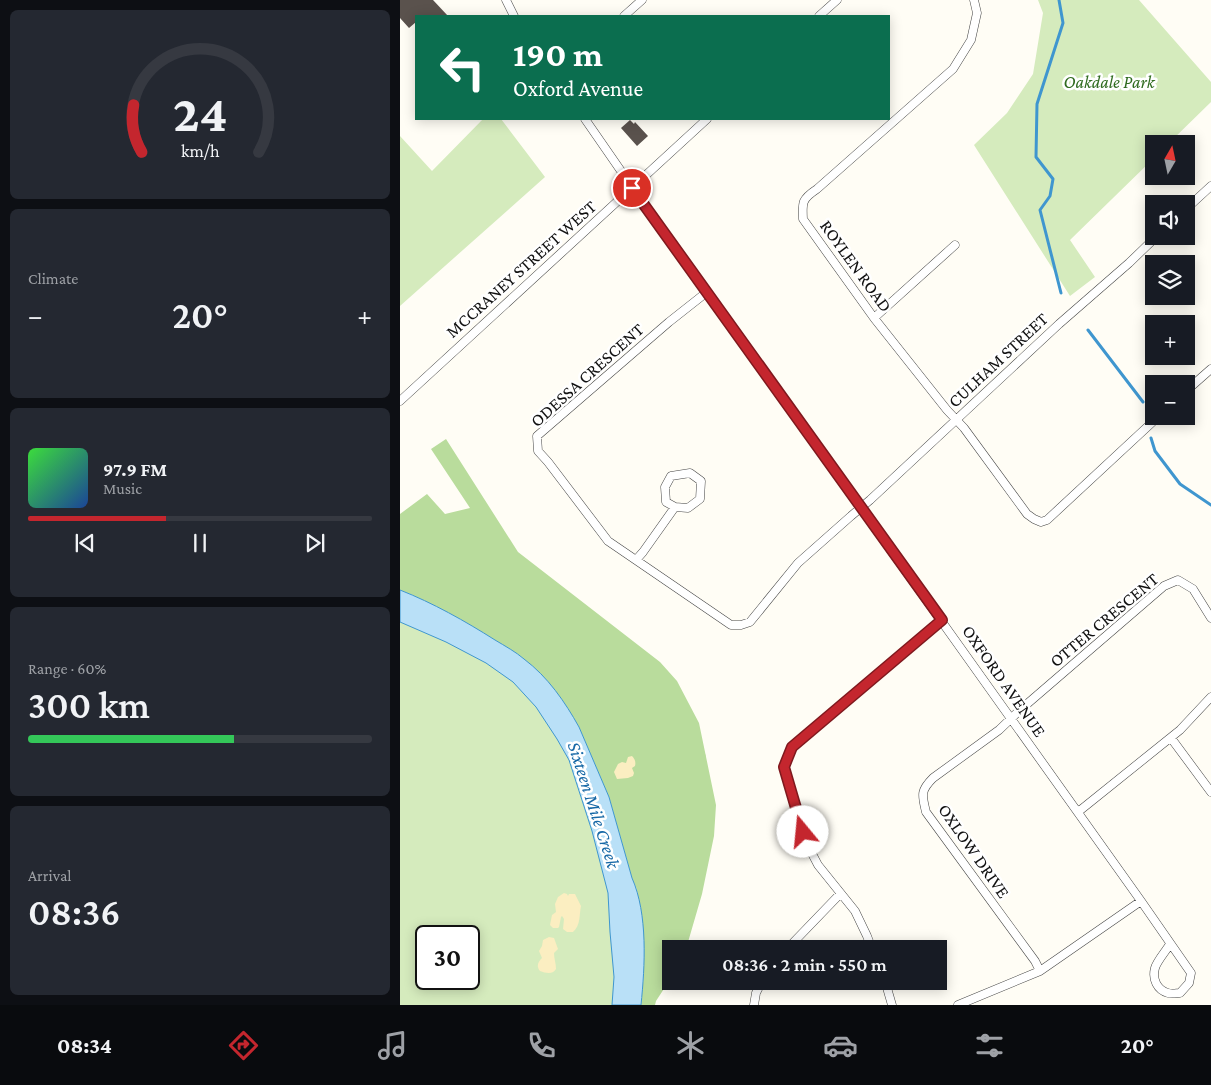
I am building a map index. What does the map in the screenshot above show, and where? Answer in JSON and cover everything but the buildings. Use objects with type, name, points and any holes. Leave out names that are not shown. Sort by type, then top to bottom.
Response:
[{"type":"street","points":[[506,0],[514,15]]},
{"type":"street","points":[[625,15],[642,0]]},
{"type":"street","points":[[820,15],[837,0]]},
{"type":"street","name":"ROYLEN ROAD","points":[[974,0],[977,12],[971,40],[953,69],[807,196],[802,206],[803,219],[874,318],[956,419],[1027,514],[1034,519],[1041,522],[1047,520],[1149,425]]},
{"type":"street","name":"OXFORD AVENUE","points":[[586,120],[632,188],[942,620],[1191,973],[1189,983],[1180,993],[1169,994],[1155,984],[1155,967],[1170,944]]},
{"type":"street","name":"MCCRANEY STREET WEST","points":[[400,401],[706,120]]},
{"type":"street","points":[[1195,201],[1211,186]]},
{"type":"street","points":[[874,318],[955,244]]},
{"type":"street","name":"CULHAM STREET","points":[[861,508],[1059,324],[1147,245]]},
{"type":"street","name":"ODESSA CRESCENT","points":[[707,292],[669,322],[537,436],[538,451],[608,541],[732,624],[741,625],[750,622],[798,563],[861,508]]},
{"type":"street","points":[[1195,384],[1211,369]]},
{"type":"street","points":[[690,473],[701,481],[700,499],[688,508],[675,508],[666,502],[665,487],[671,476],[690,473]]},
{"type":"street","points":[[636,560],[675,508]]},
{"type":"street","name":"OTTER CRESCENT","points":[[1012,719],[1020,710],[1164,586],[1178,580],[1192,589],[1211,618]]},
{"type":"street","points":[[869,940],[855,912],[818,865],[807,844],[784,767],[792,747],[942,620]]},
{"type":"street","points":[[1078,812],[1171,738],[1211,697]]},
{"type":"street","name":"OXLOW DRIVE","points":[[1012,719],[933,778],[925,786],[922,797],[926,812],[1035,961],[1040,971]]},
{"type":"street","points":[[1171,738],[1211,792]]},
{"type":"street","points":[[796,940],[840,894]]},
{"type":"street","points":[[958,1005],[1040,971],[1141,901]]},
{"type":"street","points":[[754,1005],[758,990]]},
{"type":"street","points":[[888,990],[892,1005]]},
{"type":"green space","name":"Oakdale Park","points":[[1038,0],[1139,0],[1211,82],[1211,102],[1177,135],[1145,135],[1145,167],[1070,240],[1095,277],[1070,296],[974,145],[1007,113],[1033,74],[1043,13]]},
{"type":"green space","points":[[482,120],[502,120],[545,177],[400,306],[400,136],[432,171]]},
{"type":"green space","points":[[446,439],[518,552],[660,662],[677,681],[699,723],[716,805],[714,836],[702,894],[689,940],[662,940],[663,990],[655,1005],[641,1005],[644,975],[637,889],[632,878],[609,797],[574,718],[548,682],[518,654],[449,613],[400,590],[400,514],[427,494],[445,514],[470,508],[431,449]]},
{"type":"green space","points":[[400,534],[675,688],[706,756],[706,838],[674,940],[662,940],[662,963],[636,1005],[400,1005]]},
{"type":"sand","points":[[632,756],[635,759],[635,766],[632,768],[633,776],[617,779],[614,772],[618,764],[626,763],[628,757]]},
{"type":"sand","points":[[564,893],[568,896],[569,894],[575,894],[581,906],[579,923],[573,932],[567,932],[563,929],[564,919],[562,916],[558,928],[553,928],[550,925],[552,915],[556,912],[555,904],[558,897]]},
{"type":"sand","points":[[549,937],[554,938],[558,949],[554,953],[556,969],[549,973],[540,971],[538,966],[542,958],[539,951],[543,940]]},
{"type":"water","name":"Sixteen Mile Creek","points":[[400,590],[449,613],[518,654],[548,682],[574,718],[609,797],[641,908],[644,940],[644,974],[641,1005],[612,1005],[614,977],[608,893],[592,831],[569,760],[557,739],[536,707],[513,682],[486,663],[446,642],[400,622]]},
{"type":"waterway","points":[[1059,0],[1063,23],[1037,104],[1036,157],[1053,179],[1050,196],[1040,210],[1061,293]]},
{"type":"waterway","points":[[1088,330],[1143,402]]},
{"type":"waterway","points":[[1151,438],[1155,451],[1180,484],[1211,505]]},
{"type":"route","points":[[632,188],[942,620],[792,747],[784,767],[803,832]]}]
